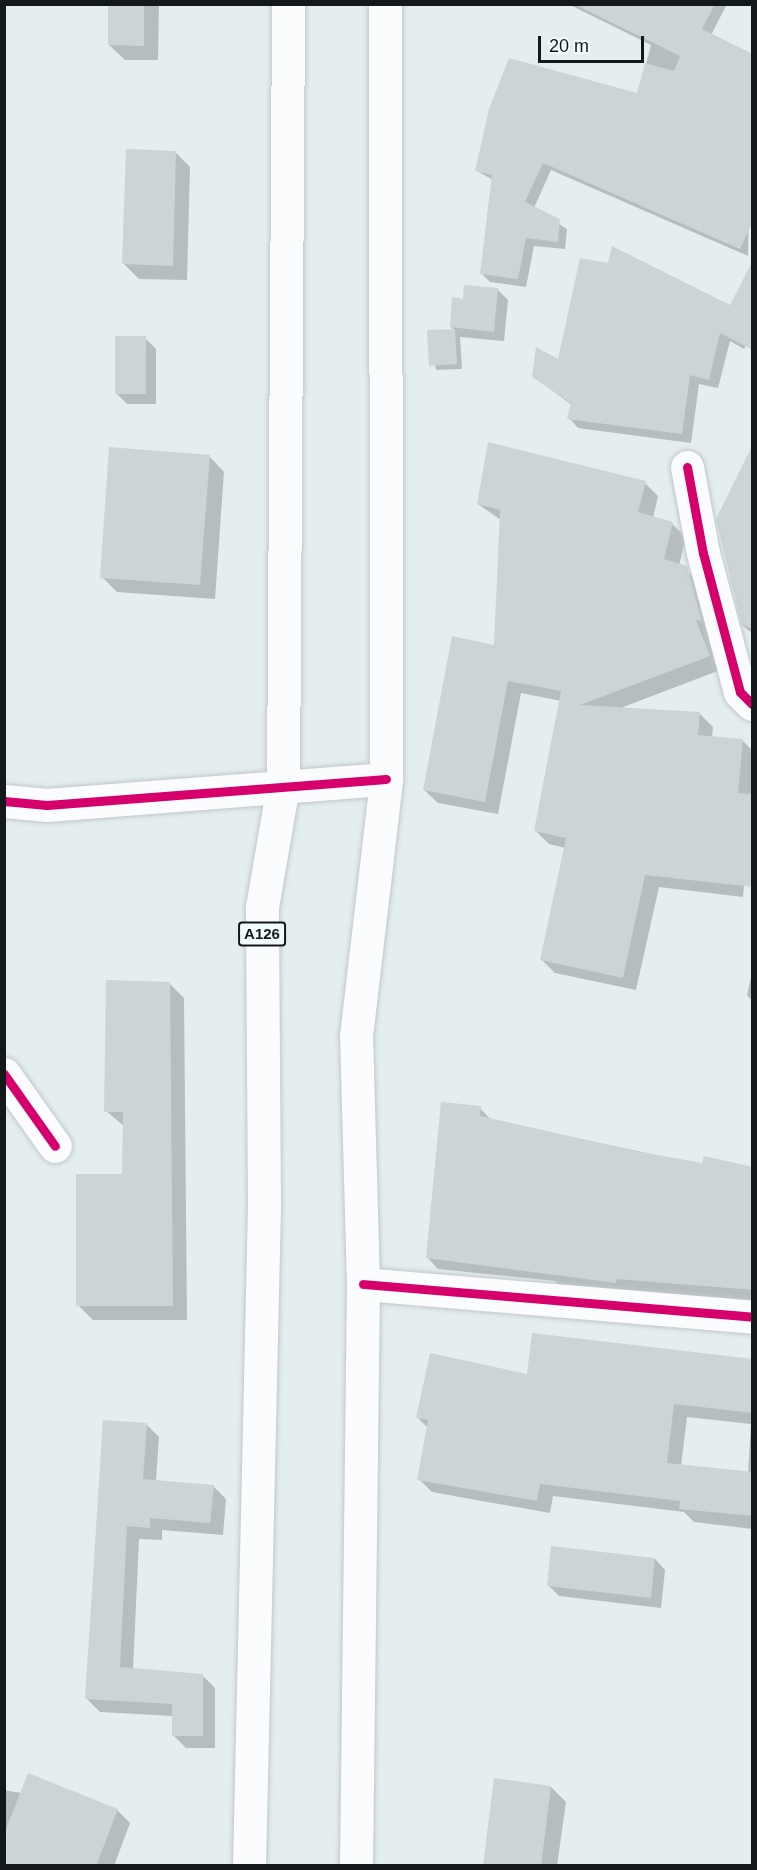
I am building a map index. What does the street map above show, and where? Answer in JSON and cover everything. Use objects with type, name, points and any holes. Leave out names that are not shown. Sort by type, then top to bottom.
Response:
[{"type":"main road","name":"A126","points":[[249,1866],[264,1206],[262,907],[284,786],[288,4]]},
{"type":"main road","points":[[356,1866],[363,1284],[356,1036],[386,779],[385,4]]},
{"type":"main road","points":[[687,467],[740,692],[753,704]]},
{"type":"main road","points":[[6,804],[47,805],[386,779]]},
{"type":"main road","points":[[4,1074],[55,1146]]},
{"type":"main road","points":[[363,1284],[753,1317]]},
{"type":"building","points":[[108,4],[144,4],[144,46],[108,45]]},
{"type":"building","points":[[574,4],[715,4],[702,29],[753,54],[753,221],[740,249],[543,163],[525,202],[560,219],[558,242],[526,238],[518,279],[480,274],[492,175],[475,171],[489,109],[509,58],[637,93],[645,63],[674,71],[680,56]]},
{"type":"building","points":[[126,149],[176,151],[173,266],[122,264]]},
{"type":"building","points":[[612,246],[730,305],[753,260],[753,350],[720,333],[709,380],[690,375],[682,434],[567,419],[571,403],[532,377],[536,347],[558,359],[580,258],[608,263]]},
{"type":"building","points":[[464,285],[498,288],[494,332],[450,327],[452,297],[463,299]]},
{"type":"building","points":[[455,329],[457,364],[429,366],[427,330]]},
{"type":"building","points":[[115,336],[146,336],[146,394],[115,394]]},
{"type":"building","points":[[488,442],[646,481],[638,512],[673,522],[664,559],[687,566],[702,621],[696,620],[710,656],[580,705],[700,712],[698,735],[743,739],[738,793],[753,794],[753,887],[645,875],[623,978],[540,960],[566,838],[534,831],[561,691],[508,681],[485,802],[423,790],[452,636],[494,645],[500,510],[477,504]]},
{"type":"building","points":[[753,444],[753,628],[742,626],[716,519]]},
{"type":"building","points":[[109,447],[210,455],[200,585],[100,578]]},
{"type":"building","points":[[106,980],[170,982],[173,1306],[76,1306],[76,1174],[122,1174],[123,1112],[104,1112]]},
{"type":"building","points":[[441,1102],[481,1106],[480,1116],[635,1151],[702,1163],[704,1156],[753,1167],[753,1290],[617,1279],[616,1283],[426,1258]]},
{"type":"building","points":[[532,1333],[753,1359],[753,1413],[674,1404],[667,1463],[753,1472],[753,1516],[679,1509],[680,1501],[540,1484],[537,1501],[417,1480],[428,1420],[416,1418],[430,1353],[527,1374]]},
{"type":"building","points":[[103,1420],[147,1423],[143,1479],[214,1485],[210,1523],[150,1518],[150,1528],[127,1526],[120,1667],[203,1674],[203,1736],[172,1736],[172,1704],[85,1699]]},
{"type":"building","points":[[551,1546],[655,1558],[651,1598],[547,1586]]},
{"type":"building","points":[[28,1773],[118,1809],[96,1866],[4,1866],[4,1834]]},
{"type":"building","points":[[494,1778],[551,1786],[541,1866],[483,1866]]},
{"type":"cycle path","points":[[687,467],[703,553],[740,692],[752,704]]},
{"type":"cycle path","points":[[4,801],[47,805],[386,779]]},
{"type":"cycle path","points":[[4,1074],[55,1146]]},
{"type":"cycle path","points":[[363,1284],[752,1317]]}]
